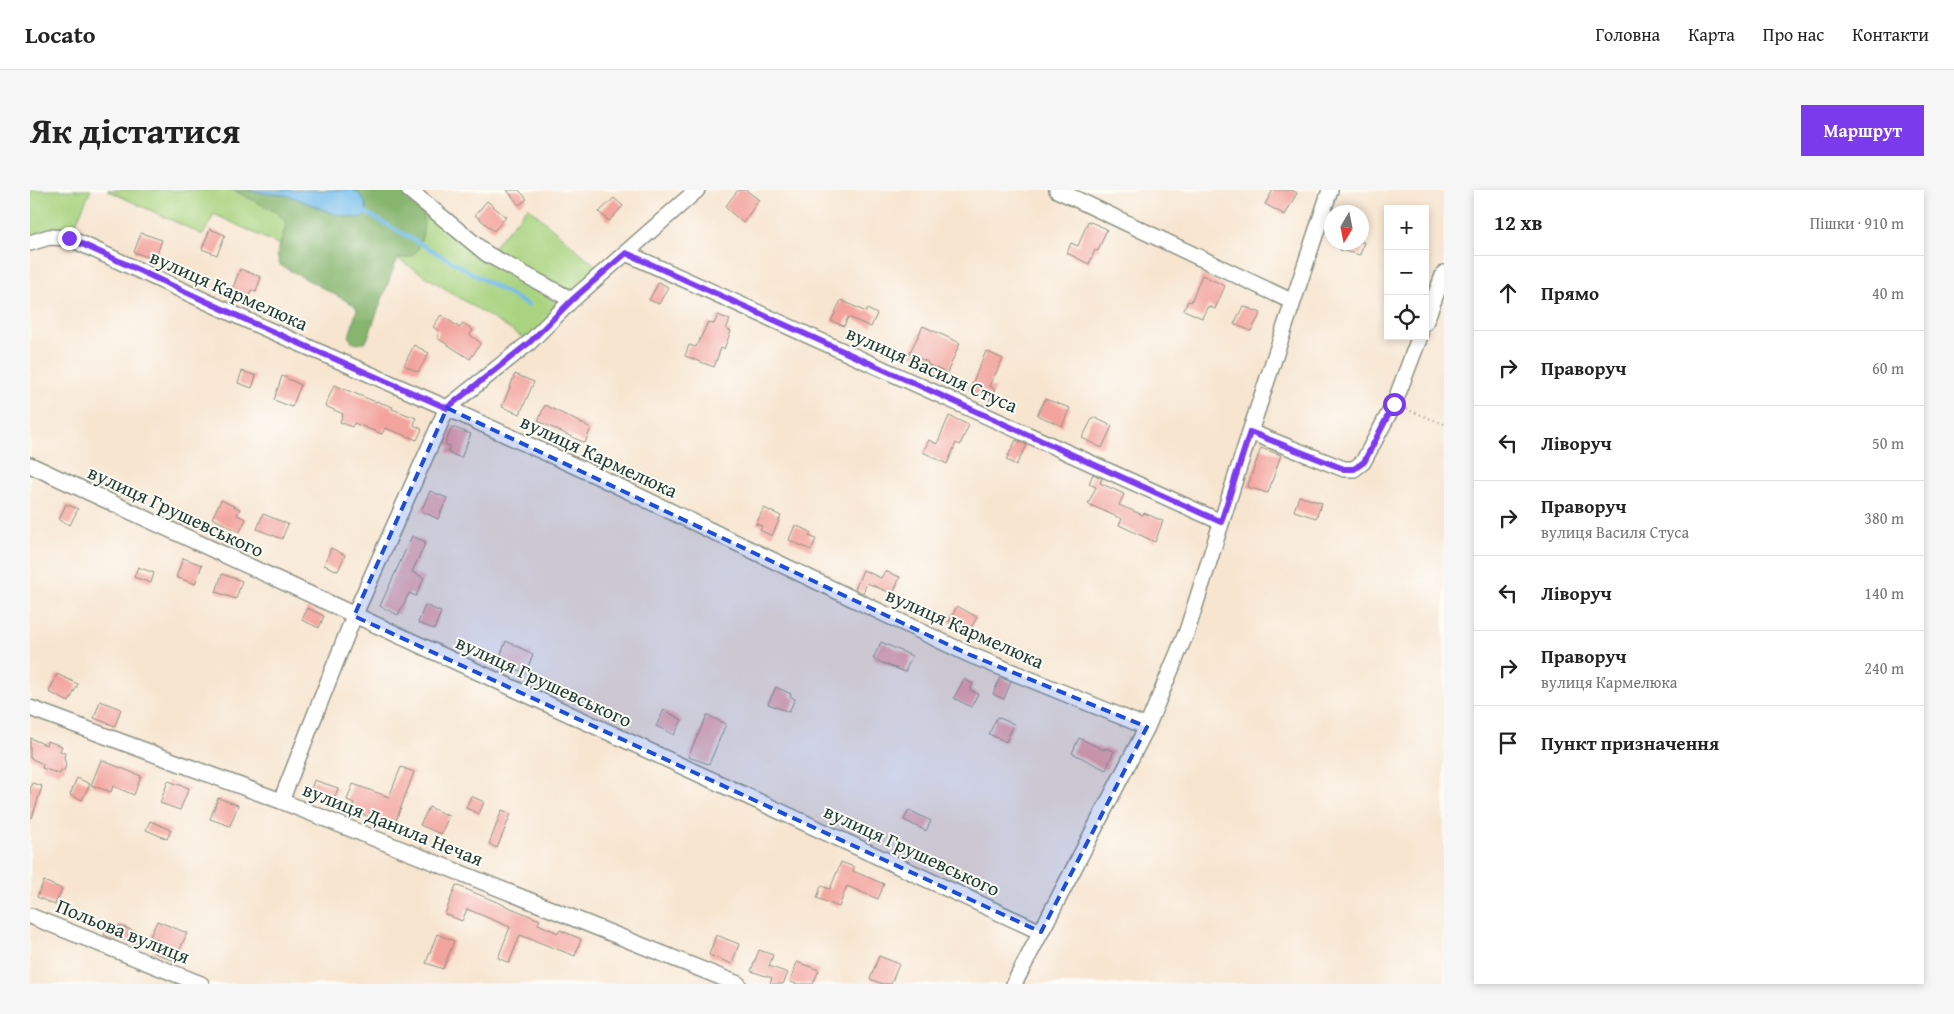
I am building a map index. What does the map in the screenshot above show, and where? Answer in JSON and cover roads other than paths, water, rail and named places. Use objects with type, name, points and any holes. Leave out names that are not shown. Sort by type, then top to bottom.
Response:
[{"type":"street","points":[[409,190],[487,254],[572,300]]},
{"type":"street","points":[[281,801],[354,616],[447,408],[530,342],[572,300],[697,190]]},
{"type":"street","points":[[1057,190],[1294,302]]},
{"type":"street","points":[[1014,984],[1147,727],[1187,631],[1330,190]]},
{"type":"street","name":"вулиця Кармелюка","points":[[30,243],[49,237],[69,238],[253,323],[606,480],[968,654],[1147,727]]},
{"type":"street","name":"вулиця Василя Стуса","points":[[626,253],[1221,522]]},
{"type":"street","points":[[1429,313],[1443,279]]},
{"type":"street","points":[[1250,432],[1344,469],[1354,469],[1364,462],[1394,404],[1418,340]]},
{"type":"street","name":"вулиця Грушевського","points":[[30,465],[1041,932]]},
{"type":"street","name":"вулиця Данила Нечая","points":[[30,708],[281,801],[738,984]]},
{"type":"street","name":"Польова вулиця","points":[[30,916],[201,984]]},
{"type":"water","points":[[249,190],[353,190],[364,200],[367,214],[363,217],[343,216],[284,195]]},
{"type":"waterway","points":[[365,212],[528,305]]}]
